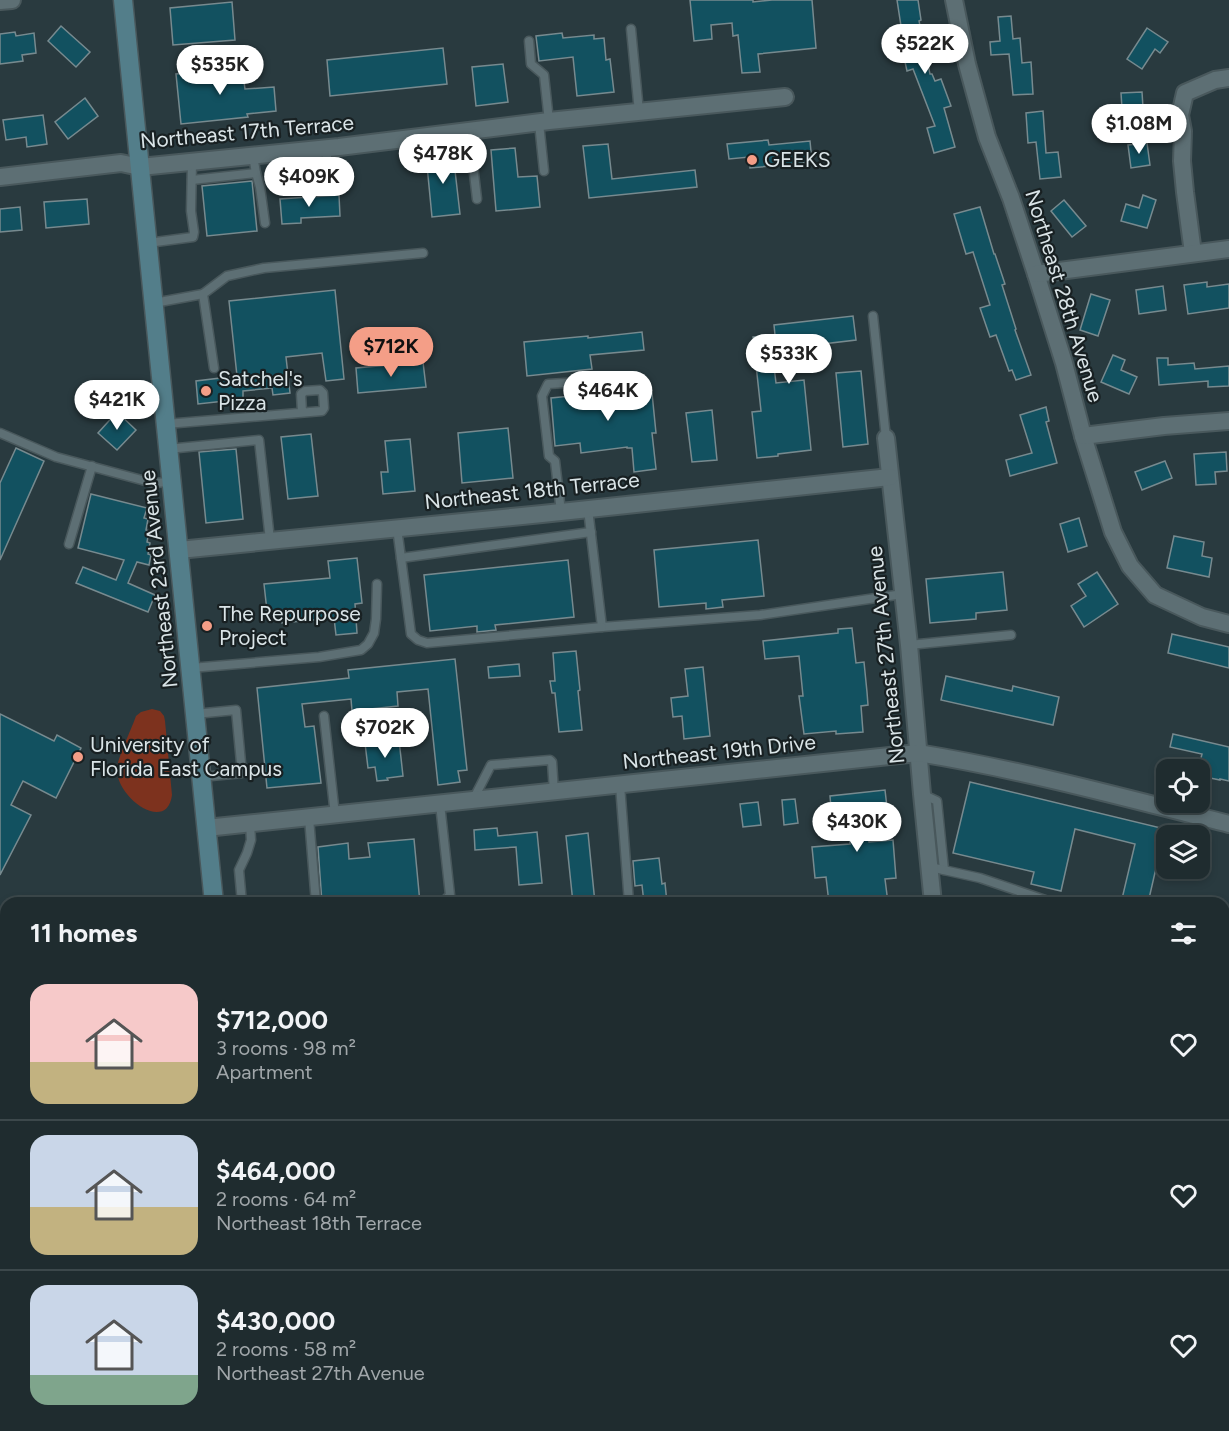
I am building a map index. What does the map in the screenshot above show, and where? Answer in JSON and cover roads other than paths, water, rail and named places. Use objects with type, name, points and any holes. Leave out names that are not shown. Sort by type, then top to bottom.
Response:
[{"type":"main road","name":"Northeast 23rd Avenue","points":[[123,0],[213,897]]},
{"type":"street","points":[[0,1],[12,0]]},
{"type":"street","name":"Northeast 28th Avenue","points":[[954,0],[967,64],[987,136],[1011,198],[1036,274],[1113,532],[1130,566],[1155,595],[1202,617],[1229,624]]},
{"type":"street","points":[[1193,253],[1182,161],[1183,132],[1180,115],[1185,93],[1215,80],[1229,78]]},
{"type":"street","name":"Northeast 17th Terrace","points":[[0,177],[121,163],[140,167],[253,156],[544,122],[785,98]]},
{"type":"street","points":[[1036,274],[1229,249]]},
{"type":"street","points":[[1083,436],[1229,421]]},
{"type":"street","name":"Northeast 27th Avenue","points":[[886,438],[909,645],[922,794],[937,869],[934,897]]},
{"type":"street","name":"Northeast 18th Terrace","points":[[178,550],[890,477]]},
{"type":"street","name":"Northeast 19th Drive","points":[[207,828],[918,753],[1034,776],[1229,824]]},
{"type":"lane","points":[[631,30],[639,112]]},
{"type":"lane","points":[[529,41],[531,64],[544,75],[544,171]]},
{"type":"lane","points":[[469,131],[477,199]]},
{"type":"lane","points":[[278,153],[284,184],[327,178],[327,148]]},
{"type":"lane","points":[[253,156],[265,223]]},
{"type":"lane","points":[[148,243],[193,237],[192,162]]},
{"type":"lane","points":[[192,180],[256,174]]},
{"type":"lane","points":[[154,303],[203,294],[226,276],[264,268],[423,254]]},
{"type":"lane","points":[[203,294],[214,368]]},
{"type":"lane","points":[[873,316],[886,438]]},
{"type":"lane","points":[[561,512],[555,461],[549,456],[542,396],[548,384],[581,382]]},
{"type":"lane","points":[[166,424],[302,412]]},
{"type":"lane","points":[[0,433],[56,457],[153,483],[172,482]]},
{"type":"lane","points":[[168,449],[259,440],[270,540]]},
{"type":"lane","points":[[69,544],[92,466]]},
{"type":"lane","points":[[588,509],[602,627]]},
{"type":"lane","points":[[397,527],[411,634],[427,643],[760,615],[903,594]]},
{"type":"lane","points":[[401,558],[591,532]]},
{"type":"lane","points":[[190,668],[319,657],[361,650],[368,644],[374,633],[377,584]]},
{"type":"lane","points":[[909,645],[1011,635]]},
{"type":"lane","points":[[195,714],[236,710],[242,773],[201,777]]},
{"type":"lane","points":[[324,716],[335,815]]},
{"type":"lane","points":[[473,801],[491,765],[550,760],[554,792]]},
{"type":"lane","points":[[620,785],[629,897]]},
{"type":"lane","points":[[440,804],[450,895],[448,897]]},
{"type":"lane","points":[[309,818],[316,897]]},
{"type":"lane","points":[[241,897],[239,870],[251,840],[250,824]]},
{"type":"lane","points":[[937,869],[980,878],[1036,897]]},
{"type":"place","name":"GEEKS","points":[[752,160]]},
{"type":"place","name":"Satchel's Pizza","points":[[206,391]]},
{"type":"place","name":"The Repurpose Project","points":[[207,626]]},
{"type":"place","name":"University of Florida East Campus","points":[[78,757]]}]
